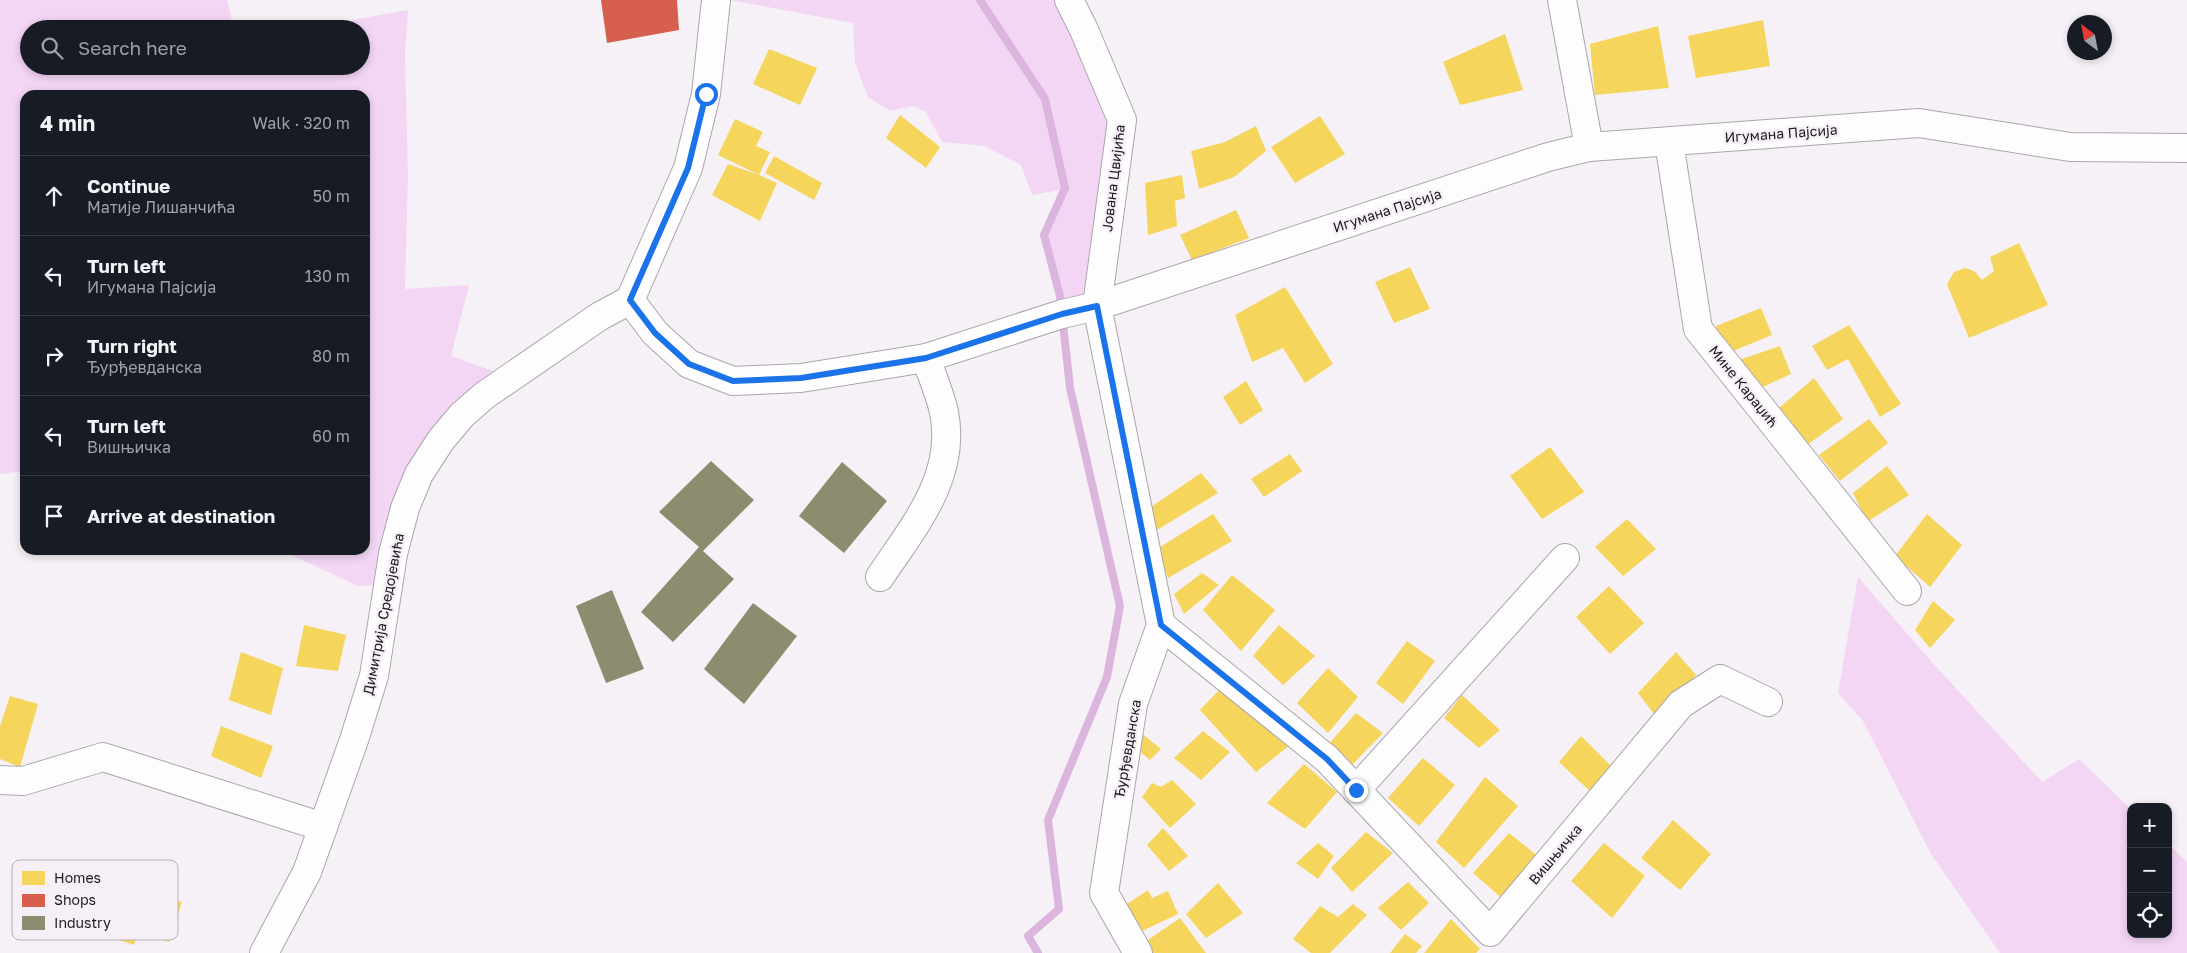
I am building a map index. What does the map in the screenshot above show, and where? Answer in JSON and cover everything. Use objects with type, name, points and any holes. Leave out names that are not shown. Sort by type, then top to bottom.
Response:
[{"type":"street","points":[[630,300],[688,168],[706,94],[716,0]]},
{"type":"street","name":"Јована Цвијића","points":[[1069,0],[1084,30],[1122,120],[1097,306]]},
{"type":"street","points":[[1562,0],[1589,147]]},
{"type":"street","name":"Игумана Пајсија","points":[[630,300],[655,333],[689,364],[733,381],[801,378],[926,358],[1062,314],[1097,306],[1539,160],[1589,147],[1919,123],[2070,147],[2187,148]]},
{"type":"street","name":"Мине Караџић","points":[[1669,142],[1698,329],[1907,592]]},
{"type":"street","name":"Димитрија Средојевића","points":[[264,953],[307,872],[374,676],[393,554],[405,508],[419,474],[441,440],[462,415],[484,396],[600,316],[630,300]]},
{"type":"street","points":[[1097,306],[1161,625]]},
{"type":"street","points":[[880,577],[932,498],[941,476],[946,453],[944,412],[926,358]]},
{"type":"street","points":[[1356,790],[1565,558]]},
{"type":"street","name":"Вишњичка","points":[[1161,625],[1327,759],[1490,932],[1681,704],[1720,679],[1768,702]]},
{"type":"street","name":"Ђурђевданска","points":[[1138,953],[1104,893],[1133,704],[1161,625]]},
{"type":"street","points":[[0,780],[23,781],[104,757],[323,827]]},
{"type":"shaded area","points":[[0,0],[227,0],[232,20],[20,20],[20,75],[370,75],[370,20],[353,20],[408,10],[405,55],[408,175],[405,289],[469,285],[451,356],[510,377],[441,440],[388,584],[358,586],[292,555],[370,555],[370,90],[20,90],[20,472],[0,474]]},
{"type":"shaded area","points":[[730,0],[1069,0],[1122,120],[1097,306],[1062,314],[1060,296],[1044,235],[1065,189],[1032,195],[1021,165],[985,146],[942,142],[926,112],[913,106],[890,111],[868,97],[855,63],[853,23]]},
{"type":"shaded area","points":[[1858,577],[1931,661],[2042,782],[2079,759],[2127,805],[2127,938],[2172,938],[2172,848],[2187,862],[2187,953],[2000,953],[1931,854],[1863,721],[1838,693]]},
{"type":"building: Homes","points":[[1763,20],[1770,66],[1696,78],[1688,36]]},
{"type":"building: Homes","points":[[1658,26],[1669,88],[1595,95],[1590,44]]},
{"type":"building: Homes","points":[[1505,34],[1523,90],[1460,105],[1443,62]]},
{"type":"building: Homes","points":[[769,49],[817,68],[800,105],[753,84]]},
{"type":"building: Homes","points":[[900,115],[940,147],[926,168],[886,138]]},
{"type":"building: Homes","points":[[1320,116],[1345,154],[1295,183],[1271,147]]},
{"type":"building: Homes","points":[[735,119],[763,132],[756,146],[770,152],[759,175],[718,155]]},
{"type":"building: Homes","points":[[1256,126],[1266,151],[1234,177],[1199,189],[1191,151],[1225,142]]},
{"type":"building: Homes","points":[[774,156],[822,183],[814,200],[765,173]]},
{"type":"building: Homes","points":[[728,164],[777,183],[760,221],[712,195]]},
{"type":"building: Homes","points":[[1182,175],[1185,198],[1175,201],[1177,226],[1148,235],[1145,183]]},
{"type":"building: Homes","points":[[1236,210],[1249,238],[1192,260],[1180,235]]},
{"type":"building: Homes","points":[[2019,243],[2048,305],[1969,338],[1947,284],[1954,272],[1965,268],[1974,271],[1982,280],[1994,271],[1990,257]]},
{"type":"building: Homes","points":[[1410,267],[1430,309],[1394,323],[1375,282]]},
{"type":"building: Homes","points":[[1285,287],[1333,364],[1305,383],[1283,348],[1252,362],[1235,315]]},
{"type":"building: Homes","points":[[1761,308],[1772,335],[1726,354],[1716,326]]},
{"type":"building: Homes","points":[[1849,325],[1901,404],[1880,417],[1848,359],[1827,370],[1812,346]]},
{"type":"building: Homes","points":[[1780,346],[1791,374],[1754,391],[1739,360]]},
{"type":"building: Homes","points":[[1814,378],[1843,419],[1807,445],[1778,409]]},
{"type":"building: Homes","points":[[1246,381],[1263,410],[1240,425],[1223,397]]},
{"type":"building: Homes","points":[[1869,419],[1888,443],[1840,481],[1819,455]]},
{"type":"building: Homes","points":[[1550,447],[1584,492],[1542,519],[1510,476]]},
{"type":"building: Homes","points":[[1290,454],[1302,471],[1264,497],[1251,479]]},
{"type":"building: Homes","points":[[1887,466],[1909,495],[1867,522],[1853,493]]},
{"type":"building: Homes","points":[[1201,473],[1218,493],[1152,533],[1145,511]]},
{"type":"building: Homes","points":[[1213,514],[1232,541],[1168,578],[1157,549]]},
{"type":"building: Homes","points":[[1927,514],[1962,545],[1930,587],[1895,556]]},
{"type":"building: Homes","points":[[1627,519],[1656,549],[1623,576],[1595,547]]},
{"type":"building: Homes","points":[[1202,573],[1219,585],[1184,614],[1174,594]]},
{"type":"building: Homes","points":[[1232,575],[1275,610],[1241,651],[1203,610]]},
{"type":"building: Homes","points":[[1609,586],[1644,623],[1610,654],[1576,617]]},
{"type":"building: Homes","points":[[1933,601],[1955,620],[1930,648],[1915,630]]},
{"type":"building: Homes","points":[[304,625],[346,635],[338,671],[296,666]]},
{"type":"building: Homes","points":[[1279,625],[1315,656],[1283,685],[1253,656]]},
{"type":"building: Homes","points":[[1407,641],[1435,661],[1403,704],[1376,683]]},
{"type":"building: Homes","points":[[241,652],[283,668],[271,715],[229,700]]},
{"type":"building: Homes","points":[[1676,652],[1696,675],[1657,718],[1638,693]]},
{"type":"building: Homes","points":[[1328,668],[1358,697],[1328,733],[1297,703]]},
{"type":"building: Homes","points":[[1221,688],[1245,712],[1252,707],[1290,745],[1256,772],[1200,710]]},
{"type":"building: Homes","points":[[1462,695],[1500,730],[1479,748],[1444,718]]},
{"type":"building: Homes","points":[[10,696],[38,704],[20,767],[0,759],[0,726]]},
{"type":"building: Homes","points":[[1356,713],[1383,733],[1350,767],[1326,747]]},
{"type":"building: Homes","points":[[221,726],[273,746],[261,778],[211,756]]},
{"type":"building: Homes","points":[[1203,731],[1230,752],[1201,780],[1174,758]]},
{"type":"building: Homes","points":[[1140,732],[1161,749],[1150,760],[1130,744]]},
{"type":"building: Homes","points":[[1581,736],[1616,771],[1595,796],[1559,762]]},
{"type":"building: Homes","points":[[1423,758],[1455,785],[1419,826],[1388,798]]},
{"type":"building: Homes","points":[[1304,764],[1337,792],[1305,829],[1267,803]]},
{"type":"building: Homes","points":[[1485,777],[1518,806],[1464,868],[1436,842]]},
{"type":"building: Homes","points":[[1172,780],[1196,804],[1170,828],[1142,797],[1152,783],[1161,787]]},
{"type":"building: Homes","points":[[1673,820],[1711,854],[1680,890],[1641,858]]},
{"type":"building: Homes","points":[[1163,828],[1188,856],[1169,871],[1147,845]]},
{"type":"building: Homes","points":[[1366,832],[1393,853],[1352,892],[1331,868]]},
{"type":"building: Homes","points":[[1509,833],[1543,860],[1506,902],[1473,873]]},
{"type":"building: Homes","points":[[1318,843],[1334,856],[1318,879],[1296,863]]},
{"type":"building: Homes","points":[[1604,843],[1645,876],[1612,918],[1571,881]]},
{"type":"building: Homes","points":[[1408,882],[1429,903],[1401,930],[1378,908]]},
{"type":"building: Homes","points":[[1218,883],[1243,913],[1206,938],[1186,914]]},
{"type":"building: Homes","points":[[1148,890],[1152,898],[1168,891],[1178,914],[1138,933],[1127,904]]},
{"type":"building: Homes","points":[[178,901],[182,902],[178,914]]},
{"type":"building: Homes","points":[[1353,904],[1367,915],[1330,953],[1311,953],[1293,939],[1320,906],[1338,917]]},
{"type":"building: Homes","points":[[1180,918],[1206,953],[1147,953],[1142,944]]},
{"type":"building: Homes","points":[[1451,919],[1480,949],[1476,953],[1424,953]]},
{"type":"building: Homes","points":[[1405,934],[1422,946],[1416,953],[1390,953]]},
{"type":"building: Homes","points":[[119,940],[136,940],[134,945]]},
{"type":"building: Shops","points":[[601,0],[677,0],[679,30],[607,43]]},
{"type":"building: Industry","points":[[711,461],[754,500],[703,551],[734,579],[673,642],[641,612],[699,547],[659,512]]},
{"type":"building: Industry","points":[[842,462],[887,501],[844,553],[799,516]]},
{"type":"building: Industry","points":[[612,590],[644,669],[606,683],[576,606]]},
{"type":"building: Industry","points":[[753,603],[797,636],[744,704],[704,669]]},
{"type":"waterway","points":[[980,0],[1045,99],[1065,188],[1044,235],[1060,296],[1070,388],[1120,606],[1107,677],[1048,820],[1059,909],[1028,936],[1038,953]]},
{"type":"route","points":[[706,94],[688,168],[630,300],[655,333],[689,364],[733,381],[801,378],[926,358],[1062,314],[1097,306],[1161,625],[1327,759],[1356,790]]}]
